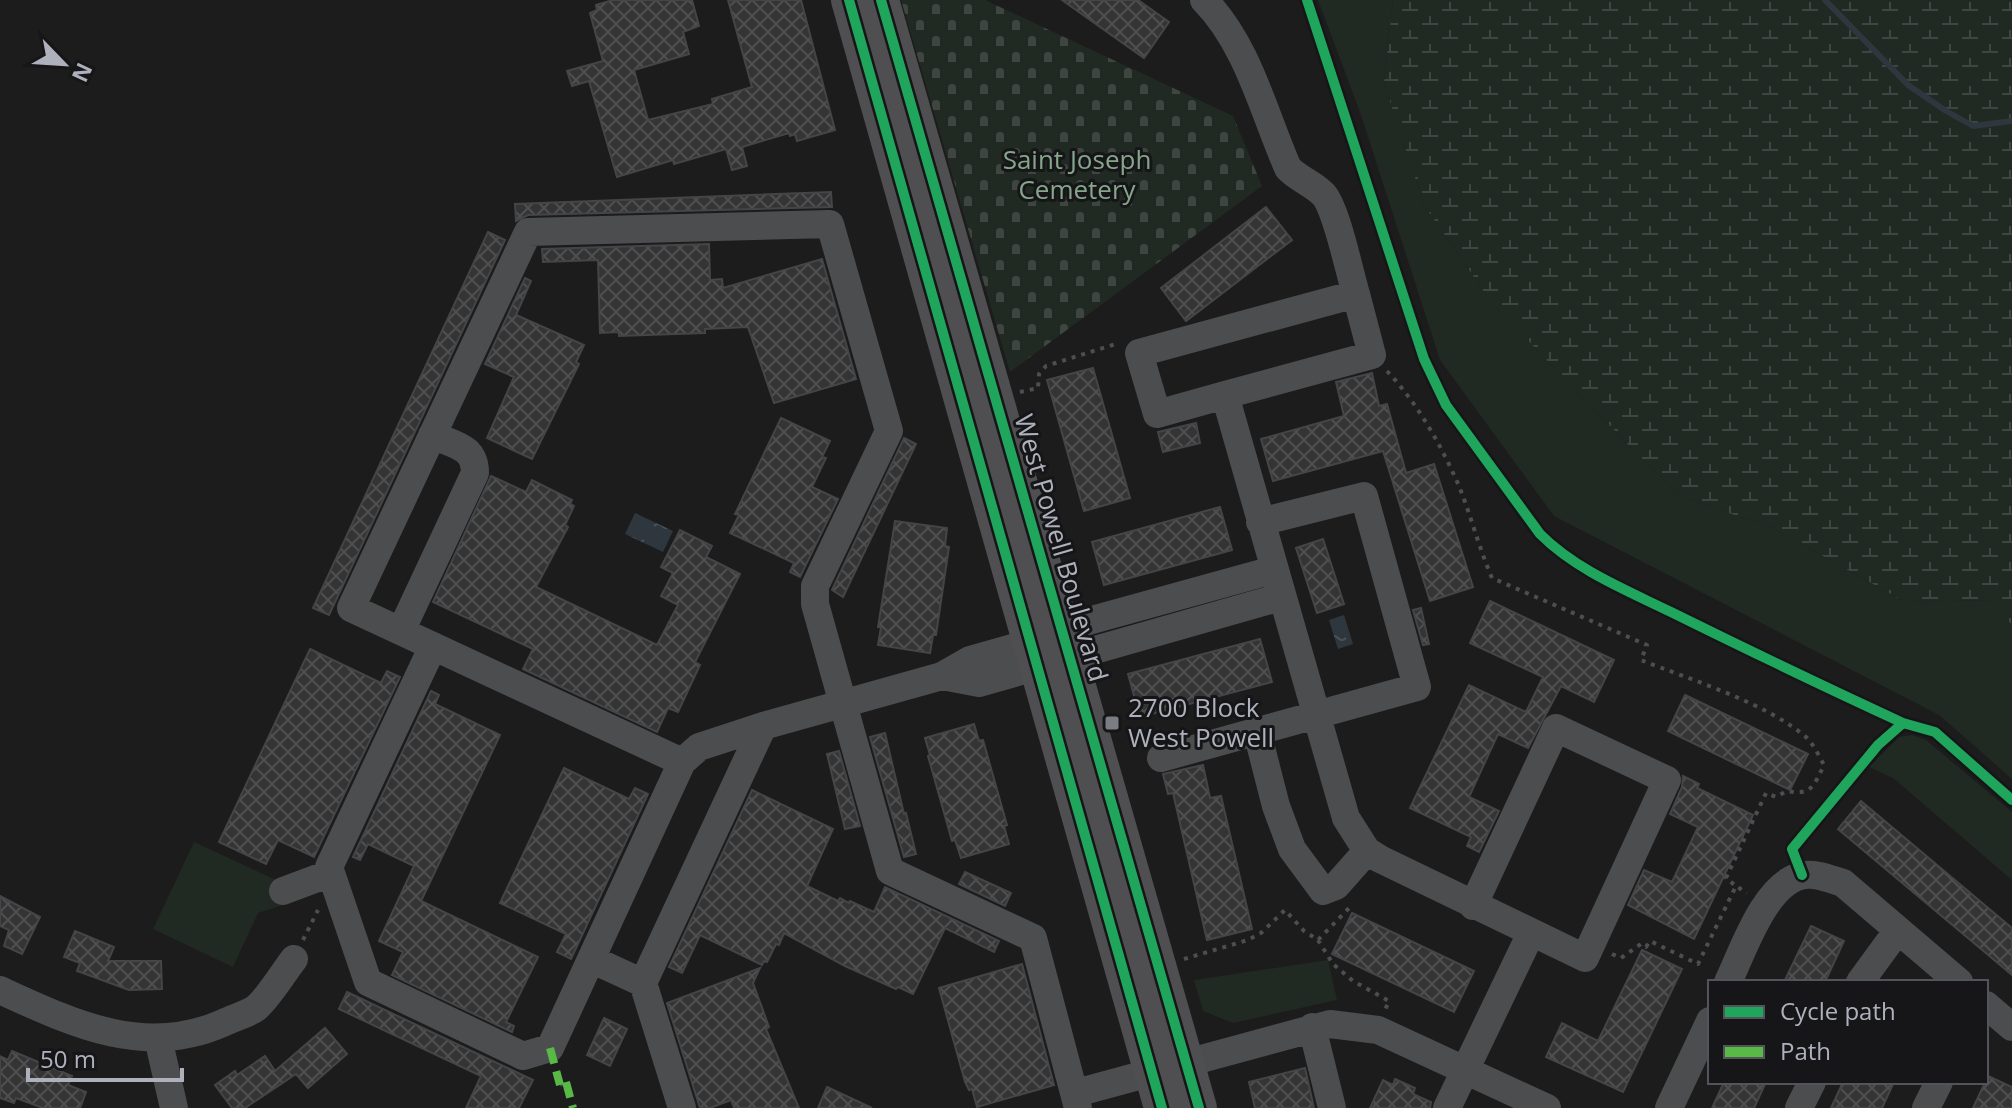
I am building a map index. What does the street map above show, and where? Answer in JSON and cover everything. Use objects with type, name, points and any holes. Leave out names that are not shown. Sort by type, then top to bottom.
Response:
[{"type":"main road","name":"West Powell Boulevard","points":[[849,0],[1050,649],[1159,966],[1199,1108]]},
{"type":"main road","name":"West Powell Boulevard","points":[[881,0],[996,398],[1050,649],[1162,1108]]},
{"type":"street","points":[[1204,0],[1221,18],[1240,51],[1288,168],[1296,177],[1323,194],[1331,208],[1356,294],[1372,355],[1157,414],[1139,353],[1356,294]]},
{"type":"street","points":[[682,762],[351,608],[528,232],[830,224],[889,431],[815,586],[815,604],[890,871],[1033,938],[1077,1101],[1152,1072],[1330,1024],[1378,1030],[1547,1108]]},
{"type":"street","points":[[1225,395],[1346,818],[1373,855],[1473,906],[1585,958],[1667,780],[1556,728],[1473,906]]},
{"type":"street","points":[[401,631],[475,473],[475,460],[469,452],[432,435]]},
{"type":"street","points":[[1161,758],[1417,687],[1364,496],[1260,522]]},
{"type":"street","points":[[1050,649],[1273,570]]},
{"type":"street","points":[[433,646],[329,867],[368,982],[523,1056],[550,1048],[682,762],[699,747],[942,676],[970,660],[1050,649],[1281,597]]},
{"type":"street","points":[[682,1108],[643,983],[763,726]]},
{"type":"street","points":[[1257,732],[1276,806],[1292,849],[1323,891],[1336,886],[1373,855]]},
{"type":"street","points":[[1729,980],[1764,908],[1780,889],[1802,875],[1821,876],[1843,883],[1957,980]]},
{"type":"street","points":[[283,891],[333,880]]},
{"type":"street","points":[[1861,980],[1898,930]]},
{"type":"street","points":[[1447,1108],[1531,933]]},
{"type":"street","points":[[0,990],[62,1019],[122,1036],[158,1038],[210,1028],[256,1008],[294,959]]},
{"type":"street","points":[[591,959],[643,983]]},
{"type":"street","points":[[1988,1008],[2012,1027]]},
{"type":"street","points":[[1669,1108],[1708,1025]]},
{"type":"street","points":[[1312,1027],[1332,1108]]},
{"type":"street","points":[[158,1038],[174,1108]]},
{"type":"street","points":[[1799,1108],[1811,1084]]},
{"type":"street","points":[[1926,1108],[1938,1084]]},
{"type":"path","points":[[996,398],[1038,388],[1039,374],[1046,366],[1084,353],[1120,343],[1139,353]]},
{"type":"path","points":[[1372,355],[1402,387],[1432,432],[1459,486],[1492,578],[1647,645],[1641,660],[1750,705],[1783,721],[1809,740],[1824,765],[1813,787],[1800,794],[1787,791],[1776,797],[1766,793],[1726,878],[1764,908]]},
{"type":"path","points":[[1318,940],[1362,895],[1373,855]]},
{"type":"path","points":[[294,959],[317,909],[324,913],[333,880]]},
{"type":"path","points":[[1591,944],[1621,958],[1641,944],[1646,947],[1650,941],[1698,964],[1736,886]]},
{"type":"path","points":[[1159,966],[1248,940],[1261,933],[1285,910],[1304,931],[1318,940],[1333,964],[1353,981],[1389,1001],[1378,1030]]},
{"type":"green space","name":"Saint Joseph Cemetery","points":[[901,0],[985,0],[1233,116],[1262,186],[1010,372]]},
{"type":"green space","points":[[1318,0],[1393,0],[1384,83],[1424,205],[1492,303],[1640,457],[1684,498],[1773,528],[1905,602],[1988,600],[2012,625],[2012,779],[1939,715],[1554,516],[1440,360],[1361,115]]},
{"type":"green space","points":[[1393,0],[2012,0],[2012,625],[1988,600],[1905,602],[1773,528],[1684,498],[1640,457],[1492,303],[1424,205],[1384,83]]},
{"type":"green space","points":[[1912,735],[1926,740],[2012,812],[2012,880],[1893,778],[1869,767],[1899,737]]},
{"type":"green space","points":[[194,842],[276,880],[283,905],[258,913],[233,967],[153,929]]},
{"type":"green space","points":[[1328,960],[1337,1000],[1233,1023],[1203,1011],[1194,980]]},
{"type":"water","points":[[635,513],[673,531],[663,552],[625,534]]},
{"type":"water","points":[[1344,615],[1353,644],[1338,649],[1329,620]]},
{"type":"building","points":[[613,0],[692,0],[699,26],[683,32],[689,54],[634,70],[648,120],[713,104],[712,99],[752,87],[728,0],[801,0],[835,130],[797,141],[795,134],[790,136],[789,133],[742,147],[747,166],[732,170],[726,149],[674,164],[673,160],[617,177],[589,81],[572,86],[567,71],[603,61],[590,13],[597,10],[596,5]]},
{"type":"building","points":[[1062,0],[1138,0],[1169,22],[1144,58]]},
{"type":"building","points":[[831,192],[832,207],[528,215],[516,221],[515,204]]},
{"type":"building","points":[[1266,207],[1292,240],[1186,321],[1161,288]]},
{"type":"building","points":[[488,232],[505,240],[329,615],[313,608]]},
{"type":"building","points":[[709,244],[710,280],[722,279],[723,288],[822,259],[856,379],[774,403],[748,327],[705,329],[705,333],[619,336],[619,332],[600,333],[598,260],[543,262],[542,249]]},
{"type":"building","points":[[525,278],[531,281],[516,315],[584,345],[576,362],[579,364],[532,459],[487,438],[514,377],[485,364]]},
{"type":"building","points":[[1093,368],[1130,498],[1084,511],[1047,380]]},
{"type":"building","points":[[1372,373],[1379,406],[1387,404],[1406,473],[1434,464],[1473,587],[1430,601],[1383,451],[1273,481],[1261,439],[1344,416],[1336,382]]},
{"type":"building","points":[[781,418],[830,441],[822,457],[826,458],[812,487],[838,499],[800,577],[790,572],[794,563],[730,533],[739,515],[735,514]]},
{"type":"building","points":[[1196,423],[1200,443],[1163,452],[1158,432]]},
{"type":"building","points":[[904,438],[916,444],[843,597],[832,590]]},
{"type":"building","points":[[491,476],[526,492],[532,480],[572,500],[570,504],[574,506],[565,525],[568,527],[536,587],[657,645],[678,605],[661,596],[673,573],[661,567],[680,530],[712,546],[706,557],[740,574],[695,662],[700,665],[678,712],[668,708],[657,732],[523,669],[533,649],[433,602]]},
{"type":"building","points":[[1220,507],[1232,550],[1104,585],[1092,542]]},
{"type":"building","points":[[895,521],[947,528],[945,546],[949,547],[936,635],[933,635],[930,653],[878,645],[881,627],[878,627]]},
{"type":"building","points":[[1323,539],[1344,604],[1317,613],[1296,548]]},
{"type":"building","points":[[1490,601],[1614,660],[1594,702],[1561,686],[1528,748],[1498,734],[1469,797],[1499,811],[1479,852],[1467,846],[1471,837],[1410,808],[1469,685],[1526,712],[1543,677],[1470,643]]},
{"type":"building","points":[[1421,608],[1429,644],[1423,645],[1413,610]]},
{"type":"building","points":[[1260,639],[1272,682],[1140,717],[1128,674]]},
{"type":"building","points":[[310,649],[381,683],[387,671],[400,677],[314,857],[278,840],[266,864],[219,842]]},
{"type":"building","points":[[431,691],[439,695],[435,704],[500,735],[421,901],[538,957],[506,1022],[514,1026],[512,1032],[392,975],[403,952],[379,941],[414,866],[368,844],[360,860],[353,857]]},
{"type":"building","points":[[1685,695],[1808,754],[1790,790],[1668,731]]},
{"type":"building","points":[[974,724],[979,741],[983,740],[1007,825],[1004,826],[1009,844],[961,858],[955,840],[952,841],[925,738]]},
{"type":"building","points":[[885,733],[916,854],[904,857],[870,737]]},
{"type":"building","points":[[839,751],[860,826],[845,829],[827,754]]},
{"type":"building","points":[[1203,765],[1210,798],[1221,796],[1252,929],[1207,940],[1173,793],[1168,794],[1163,774]]},
{"type":"building","points":[[564,768],[629,799],[635,788],[648,794],[571,959],[557,952],[566,934],[500,903]]},
{"type":"building","points":[[1683,776],[1699,784],[1697,788],[1753,815],[1694,939],[1628,905],[1644,870],[1672,882],[1698,827],[1670,814],[1682,787]]},
{"type":"building","points":[[752,790],[833,829],[807,886],[838,901],[840,898],[850,901],[874,912],[885,887],[999,941],[994,952],[945,928],[913,994],[845,966],[784,933],[779,945],[776,944],[767,962],[764,961],[762,965],[700,935],[682,973],[669,967]]},
{"type":"building","points":[[1861,801],[2012,928],[2012,975],[1838,829]]},
{"type":"building","points":[[965,872],[1011,893],[1005,906],[959,884]]},
{"type":"building","points":[[0,896],[40,917],[22,954],[4,946],[9,930],[0,926]]},
{"type":"building","points":[[1352,913],[1474,971],[1454,1012],[1332,954]]},
{"type":"building","points":[[1811,926],[1844,941],[1826,980],[1785,980]]},
{"type":"building","points":[[75,931],[114,947],[108,961],[161,961],[162,989],[129,990],[77,971],[80,963],[64,957]]},
{"type":"building","points":[[1642,950],[1682,969],[1623,1092],[1546,1057],[1562,1023],[1598,1041]]},
{"type":"building","points":[[1022,964],[1054,1085],[977,1107],[972,1089],[969,1090],[965,1082],[939,988]]},
{"type":"building","points":[[760,968],[753,983],[769,1027],[766,1029],[799,1108],[734,1108],[731,1100],[710,1108],[700,1108],[667,1003]]},
{"type":"building","points":[[347,992],[533,1080],[519,1108],[466,1108],[481,1076],[339,1009]]},
{"type":"building","points":[[604,1018],[627,1029],[610,1066],[587,1055]]},
{"type":"building","points":[[325,1028],[347,1054],[308,1088],[296,1074],[245,1108],[232,1108],[215,1085],[265,1056],[275,1071]]},
{"type":"building","points":[[12,1051],[72,1076],[68,1085],[86,1092],[80,1108],[43,1108],[16,1098],[14,1103],[0,1098],[0,1056],[8,1060]]},
{"type":"building","points":[[1305,1068],[1314,1108],[1255,1108],[1249,1082]]},
{"type":"building","points":[[1988,1076],[2012,1087],[2012,1108],[1973,1108],[1984,1084],[1988,1084]]},
{"type":"building","points":[[1395,1079],[1415,1088],[1413,1094],[1431,1102],[1430,1108],[1370,1108],[1383,1080],[1393,1085]]},
{"type":"building","points":[[1723,1084],[1765,1084],[1754,1108],[1712,1108]]},
{"type":"building","points":[[1842,1084],[1893,1084],[1882,1108],[1831,1108]]},
{"type":"building","points":[[827,1087],[872,1108],[818,1108]]},
{"type":"waterway","points":[[1825,0],[1908,85],[1946,111],[1973,126],[2012,121]]},
{"type":"marked path","points":[[550,1048],[560,1085]]},
{"type":"marked path","points":[[566,1082],[573,1108]]},
{"type":"cycle path","points":[[849,0],[1162,1108]]},
{"type":"cycle path","points":[[881,0],[1199,1108]]},
{"type":"cycle path","points":[[1307,0],[1424,359],[1446,405],[1540,534],[1585,569],[1619,587],[1903,723],[1935,732],[2012,800]]},
{"type":"cycle path","points":[[1802,875],[1792,849],[1878,745],[1903,723]]},
{"type":"place","name":"2700 Block West Powell","points":[[1112,723]]}]
